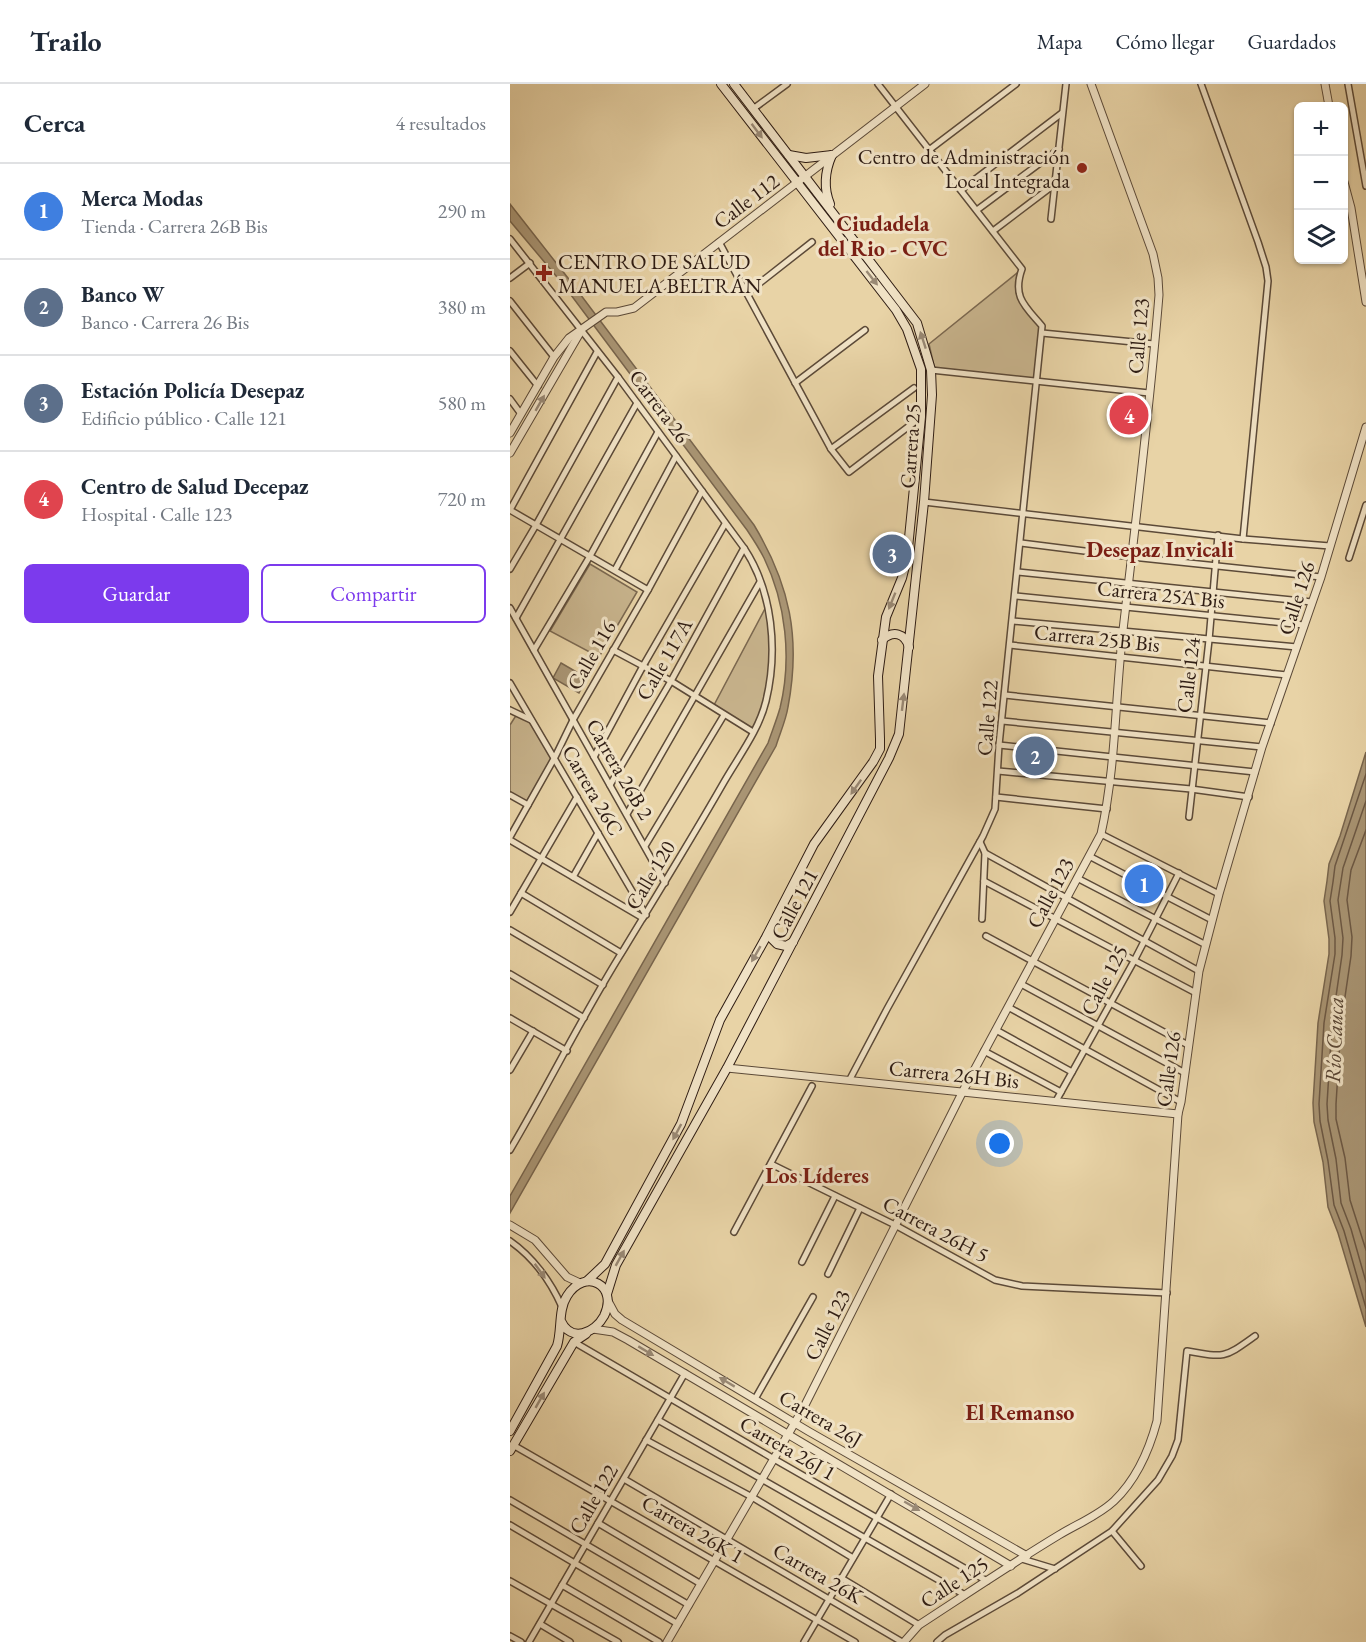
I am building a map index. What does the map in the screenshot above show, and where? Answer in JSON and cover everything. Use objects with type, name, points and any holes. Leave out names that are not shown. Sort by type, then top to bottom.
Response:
[{"type":"main road","name":"Carrera 25","points":[[722,84],[882,291],[907,329],[921,369],[921,417],[913,501]]},
{"type":"main road","name":"Carrera 25","points":[[734,84],[917,323],[931,370],[932,395],[924,502]]},
{"type":"main road","points":[[789,155],[806,158],[832,155],[826,176],[826,188],[832,210]]},
{"type":"main road","name":"Calle 121","points":[[583,1282],[605,1264],[681,1124],[720,1020],[822,832],[854,790],[879,749],[878,676],[882,640],[886,617],[902,578],[907,558],[913,501]]},
{"type":"main road","name":"Calle 121","points":[[607,1297],[616,1265],[727,1068],[867,802],[899,734],[924,502]]},
{"type":"main road","points":[[882,640],[889,635],[900,635],[906,640],[909,648]]},
{"type":"main road","points":[[771,929],[771,938],[777,944],[786,946],[794,942]]},
{"type":"main road","points":[[510,1431],[547,1368],[557,1346],[562,1308],[568,1295],[583,1282],[600,1284],[607,1297],[605,1314],[591,1331],[574,1342],[512,1448]]},
{"type":"main road","points":[[561,1321],[571,1332],[577,1334],[591,1331]]},
{"type":"street","points":[[753,109],[787,84]]},
{"type":"street","points":[[878,84],[993,231],[1055,184]]},
{"type":"street","name":"Calle 112","points":[[510,433],[554,357],[568,338],[606,312],[634,308],[925,84]]},
{"type":"street","points":[[929,150],[1016,84]]},
{"type":"street","points":[[1051,219],[1066,84]]},
{"type":"street","name":"Calle 123","points":[[667,1642],[804,1407],[963,1091],[1101,834],[1107,809],[1116,732],[1123,631],[1159,295],[1153,254],[1091,84]]},
{"type":"street","points":[[1201,84],[1258,242],[1268,281],[1243,539]]},
{"type":"street","points":[[1325,84],[1328,102]]},
{"type":"street","points":[[1348,84],[1366,186]]},
{"type":"street","points":[[961,190],[1063,113]]},
{"type":"street","points":[[977,210],[1059,149]]},
{"type":"street","points":[[1348,197],[1366,302]]},
{"type":"street","name":"Calle 122","points":[[850,1079],[935,921],[981,842],[995,809],[999,745],[1042,326],[1022,303],[1018,292],[1017,281],[1022,269],[993,231]]},
{"type":"street","name":"Carrera 26","points":[[511,242],[583,328],[597,352],[744,548],[752,560],[768,603]]},
{"type":"street","points":[[719,242],[831,449],[849,472],[921,417]]},
{"type":"street","points":[[747,293],[812,242]]},
{"type":"street","points":[[510,278],[530,263]]},
{"type":"street","points":[[510,301],[554,357]]},
{"type":"street","name":"Calle 112","points":[[510,453],[583,328]]},
{"type":"street","points":[[795,383],[865,330]]},
{"type":"street","points":[[1042,333],[1154,344]]},
{"type":"street","points":[[510,351],[538,386]]},
{"type":"street","points":[[597,352],[510,510],[648,590]]},
{"type":"street","points":[[931,370],[1149,393]]},
{"type":"street","points":[[510,569],[618,377]]},
{"type":"street","points":[[831,449],[914,388]]},
{"type":"street","points":[[510,399],[521,414]]},
{"type":"street","points":[[516,618],[637,403]]},
{"type":"street","name":"Calle 126","points":[[1024,1557],[1090,1518],[1113,1501],[1143,1462],[1157,1421],[1178,1114],[1199,971],[1262,747],[1321,577],[1366,427]]},
{"type":"street","points":[[534,650],[590,556],[658,432]]},
{"type":"street","points":[[615,570],[676,456]]},
{"type":"street","name":"Calle 116","points":[[510,838],[555,758],[573,720],[702,491]]},
{"type":"street","name":"Carrera 25","points":[[924,502],[1243,539],[1330,546]]},
{"type":"street","points":[[1349,558],[1366,505]]},
{"type":"street","points":[[594,757],[643,666],[725,524]]},
{"type":"street","name":"Calle 124","points":[[1188,818],[1209,640],[1218,535]]},
{"type":"street","points":[[1021,543],[1321,577]]},
{"type":"street","name":"Calle 117A","points":[[610,785],[671,681],[744,548]]},
{"type":"street","points":[[1018,572],[1312,602]]},
{"type":"street","points":[[627,814],[760,582]]},
{"type":"street","name":"Carrera 25A Bis","points":[[1015,596],[1304,625]]},
{"type":"street","name":"Calle 120","points":[[510,1150],[621,953],[666,883],[753,732],[766,702],[771,666],[772,633],[768,603]]},
{"type":"street","name":"Carrera 26B 2","points":[[510,608],[666,883]]},
{"type":"street","points":[[1012,621],[1297,647]]},
{"type":"street","name":"Carrera 25B Bis","points":[[1010,645],[1287,675]]},
{"type":"street","points":[[613,650],[671,681],[753,732]]},
{"type":"street","name":"Carrera 26C","points":[[510,683],[644,916]]},
{"type":"street","points":[[1005,695],[1271,723]]},
{"type":"street","points":[[510,710],[532,720]]},
{"type":"street","points":[[645,846],[724,715]]},
{"type":"street","points":[[1002,720],[1262,747]]},
{"type":"street","points":[[999,745],[1255,772]]},
{"type":"street","points":[[998,771],[1191,789],[1249,797]]},
{"type":"street","points":[[510,795],[528,805]]},
{"type":"street","points":[[510,912],[577,797]]},
{"type":"street","points":[[996,797],[1107,809]]},
{"type":"street","points":[[573,877],[598,833]]},
{"type":"street","points":[[1101,834],[1219,894]]},
{"type":"street","points":[[510,838],[541,859],[644,916]]},
{"type":"street","points":[[981,842],[985,853],[982,919]]},
{"type":"street","points":[[985,853],[1199,971]]},
{"type":"street","points":[[1089,856],[1212,920]]},
{"type":"street","name":"Calle 125","points":[[1056,1101],[1134,961],[1179,873]]},
{"type":"street","points":[[1077,878],[1206,945]]},
{"type":"street","points":[[984,881],[1196,993]]},
{"type":"street","points":[[521,893],[621,953]]},
{"type":"street","points":[[510,930],[603,985]]},
{"type":"street","points":[[986,936],[1188,1045]]},
{"type":"street","points":[[510,974],[584,1018]]},
{"type":"street","points":[[1021,984],[1185,1073]]},
{"type":"street","points":[[1008,1006],[1181,1102]]},
{"type":"street","points":[[510,1018],[567,1051]]},
{"type":"street","points":[[996,1030],[1072,1072]]},
{"type":"street","points":[[510,1070],[533,1031]]},
{"type":"street","points":[[984,1051],[1061,1092]]},
{"type":"street","name":"Carrera 26H Bis","points":[[727,1068],[1178,1114]]},
{"type":"street","points":[[734,1232],[812,1086]]},
{"type":"street","name":"Carrera 26H 5","points":[[771,1164],[895,1225],[995,1280],[1022,1286],[1167,1293]]},
{"type":"street","points":[[802,1262],[835,1196]]},
{"type":"street","points":[[828,1274],[860,1208]]},
{"type":"street","points":[[510,1225],[535,1240],[567,1277],[583,1282]]},
{"type":"street","points":[[510,1241],[526,1252],[556,1293],[562,1308]]},
{"type":"street","name":"Carrera 26J","points":[[607,1297],[618,1318],[1024,1557],[1055,1569]]},
{"type":"street","points":[[755,1399],[813,1298]]},
{"type":"street","name":"Carrera 26J","points":[[591,1331],[613,1332],[1011,1566]]},
{"type":"street","points":[[937,1642],[1112,1531],[1158,1480],[1172,1456],[1178,1440],[1187,1351],[1223,1356],[1255,1335]]},
{"type":"street","name":"Carrera 26J 1","points":[[574,1342],[987,1581]]},
{"type":"street","name":"Calle 122","points":[[530,1642],[685,1373]]},
{"type":"street","points":[[781,1414],[794,1413],[804,1407]]},
{"type":"street","points":[[804,1407],[804,1422],[808,1431]]},
{"type":"street","points":[[658,1420],[965,1595]]},
{"type":"street","points":[[774,1426],[779,1434],[780,1448],[788,1443],[802,1443]]},
{"type":"street","points":[[646,1440],[752,1497],[853,1557]]},
{"type":"street","name":"Carrera 26K 1","points":[[512,1448],[611,1500],[855,1642]]},
{"type":"street","name":"Carrera 26K","points":[[624,1479],[903,1642]]},
{"type":"street","points":[[804,1642],[891,1494]]},
{"type":"street","points":[[510,1500],[689,1605]]},
{"type":"street","points":[[598,1523],[701,1584]]},
{"type":"street","points":[[510,1525],[678,1624]]},
{"type":"street","points":[[1112,1531],[1141,1566]]},
{"type":"street","points":[[992,1553],[1001,1542]]},
{"type":"street","name":"Calle 125","points":[[903,1642],[919,1625],[1024,1557]]},
{"type":"street","points":[[842,1578],[919,1625]]},
{"type":"street","points":[[510,1581],[618,1642]]},
{"type":"street","points":[[562,1585],[659,1642]]},
{"type":"street","points":[[540,1624],[570,1642]]},
{"type":"street","points":[[510,1636],[521,1642]]},
{"type":"shaded area","points":[[1022,269],[1018,292],[1042,326],[1037,381],[935,370],[929,344]]},
{"type":"shaded area","points":[[590,564],[637,592],[599,657],[550,631]]},
{"type":"shaded area","points":[[768,603],[772,633],[766,702],[753,732],[713,707]]},
{"type":"shaded area","points":[[517,714],[532,721],[555,757],[528,805],[510,795],[510,725]]},
{"type":"water","points":[[510,204],[754,525],[776,569],[784,591],[792,635],[793,658],[787,712],[776,746],[510,1213],[510,1196],[768,743],[784,689],[786,651],[782,612],[777,594],[764,558],[756,544],[562,283],[510,221]]},
{"type":"water","points":[[561,663],[587,678],[579,693],[553,678]]},
{"type":"water","name":"Río Cauca","points":[[1366,752],[1366,1327],[1328,1207],[1313,1103],[1318,1023],[1329,954],[1324,901],[1329,864]]},
{"type":"place","name":"Centro de Administración Local Integrada","points":[[1082,168]]},
{"type":"place","name":"CENTRO DE SALUD MANUELA BELTRÁN","points":[[544,273]]},
{"type":"place","name":"Centro de Salud Decepaz","points":[[1129,415]]},
{"type":"place","name":"Estación Policía Desepaz","points":[[892,554]]},
{"type":"place","name":"Banco W","points":[[1035,756]]},
{"type":"place","name":"Merca Modas","points":[[1144,884]]},
{"type":"district","name":"Ciudadela del Rio - CVC","points":[[883,236]]},
{"type":"district","name":"Desepaz Invicali","points":[[1160,549]]},
{"type":"district","name":"Los Líderes","points":[[817,1175]]},
{"type":"district","name":"El Remanso","points":[[1020,1412]]}]
